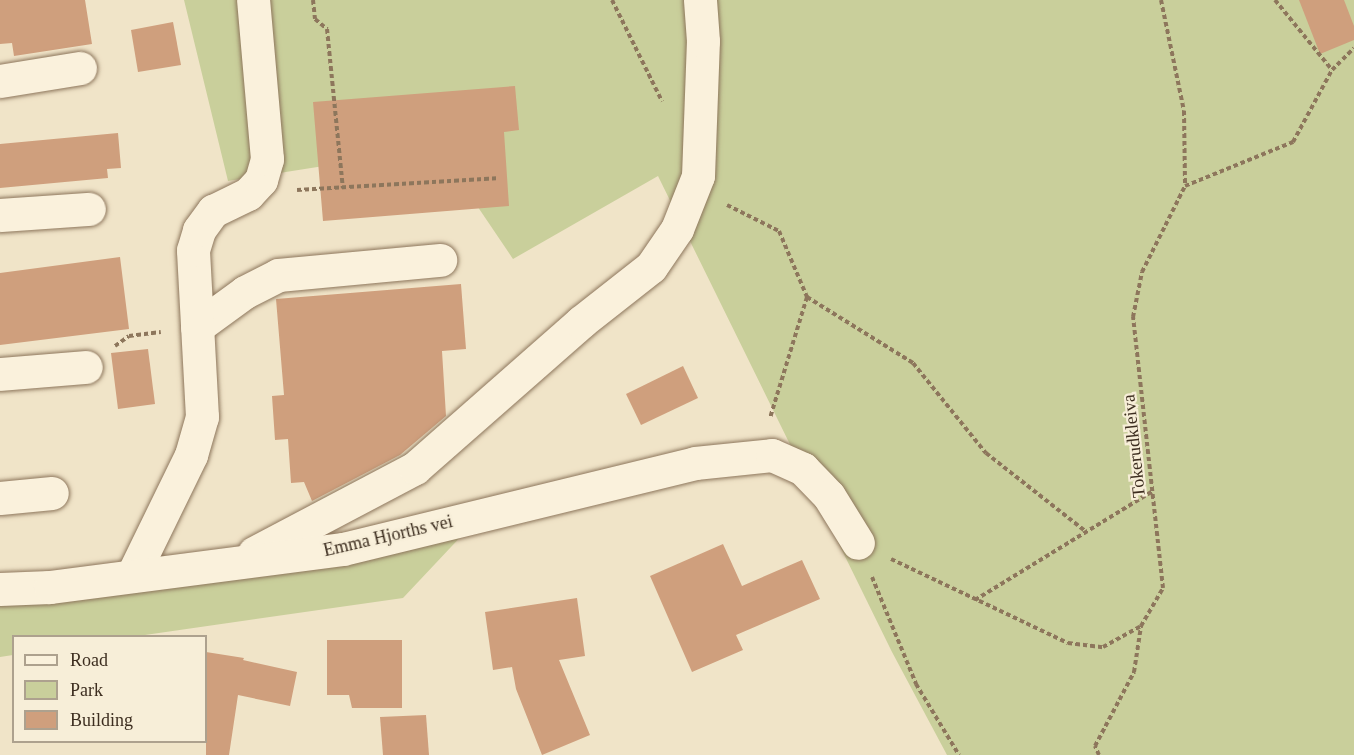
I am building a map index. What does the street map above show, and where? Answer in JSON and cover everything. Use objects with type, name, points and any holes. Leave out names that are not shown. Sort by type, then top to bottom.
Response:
[{"type":"street","points":[[132,576],[191,455],[202,417],[193,250],[199,230],[213,211],[248,194],[261,180],[267,159],[253,0]]},
{"type":"street","points":[[234,564],[415,468],[581,322],[651,267],[677,229],[698,176],[702,41],[700,0]]},
{"type":"street","points":[[0,81],[80,68]]},
{"type":"street","points":[[0,215],[89,209]]},
{"type":"street","points":[[197,327],[245,292],[279,275],[440,260]]},
{"type":"street","points":[[0,374],[86,367]]},
{"type":"street","points":[[772,455],[803,469],[829,496],[858,543]]},
{"type":"street","name":"Emma Hjorths vei","points":[[0,589],[50,587],[343,549],[695,463],[772,455]]},
{"type":"street","points":[[0,498],[51,493]]},
{"type":"path","points":[[313,0],[315,19],[327,29],[343,188]]},
{"type":"path","points":[[612,0],[664,104]]},
{"type":"path","points":[[1161,0],[1184,111],[1185,186],[1293,142],[1332,70],[1354,48]]},
{"type":"path","points":[[1275,0],[1332,70]]},
{"type":"path","points":[[698,176],[728,206],[779,231],[807,297],[913,363],[986,453],[1085,531]]},
{"type":"path","points":[[261,180],[282,191],[497,178]]},
{"type":"path","name":"Tokerudkleiva","points":[[1141,626],[1163,588],[1134,316],[1142,272],[1185,186]]},
{"type":"path","points":[[772,455],[770,420],[807,297]]},
{"type":"path","points":[[86,367],[129,336],[197,327]]},
{"type":"path","points":[[975,600],[1153,491]]},
{"type":"path","points":[[858,543],[1068,643],[1103,647],[1141,626]]},
{"type":"path","points":[[858,543],[916,684],[958,755]]},
{"type":"path","points":[[1099,755],[1095,746],[1134,672],[1141,626]]},
{"type":"green space","points":[[184,0],[1354,0],[1354,755],[947,755],[892,652],[658,176],[513,259],[438,148],[228,181]]},
{"type":"green space","points":[[467,530],[403,598],[145,635],[12,635],[12,655],[0,657],[0,595]]},
{"type":"building","points":[[0,0],[85,0],[92,44],[14,56],[12,43],[0,44]]},
{"type":"building","points":[[1299,0],[1344,0],[1354,26],[1354,40],[1320,54]]},
{"type":"building","points":[[173,22],[181,65],[138,72],[131,30]]},
{"type":"building","points":[[515,86],[519,130],[504,132],[509,206],[323,221],[313,102]]},
{"type":"building","points":[[118,133],[121,168],[107,169],[108,178],[0,188],[0,144]]},
{"type":"building","points":[[120,257],[129,329],[0,345],[0,273]]},
{"type":"building","points":[[461,284],[466,349],[442,351],[446,416],[400,455],[312,501],[304,482],[291,483],[288,439],[275,440],[272,396],[284,395],[276,299]]},
{"type":"building","points":[[148,349],[155,404],[118,409],[111,353]]},
{"type":"building","points":[[683,366],[698,398],[641,425],[626,394]]},
{"type":"building","points":[[723,544],[742,586],[802,560],[820,599],[736,635],[743,650],[692,672],[650,576]]},
{"type":"building","points":[[577,598],[585,656],[559,660],[590,735],[542,755],[516,689],[512,667],[493,670],[485,612]]},
{"type":"building","points":[[327,640],[402,640],[402,708],[352,708],[349,695],[327,695]]},
{"type":"building","points":[[207,652],[244,658],[243,660],[297,672],[290,706],[238,695],[229,755],[206,755]]},
{"type":"building","points":[[426,715],[429,755],[383,755],[380,717]]}]
